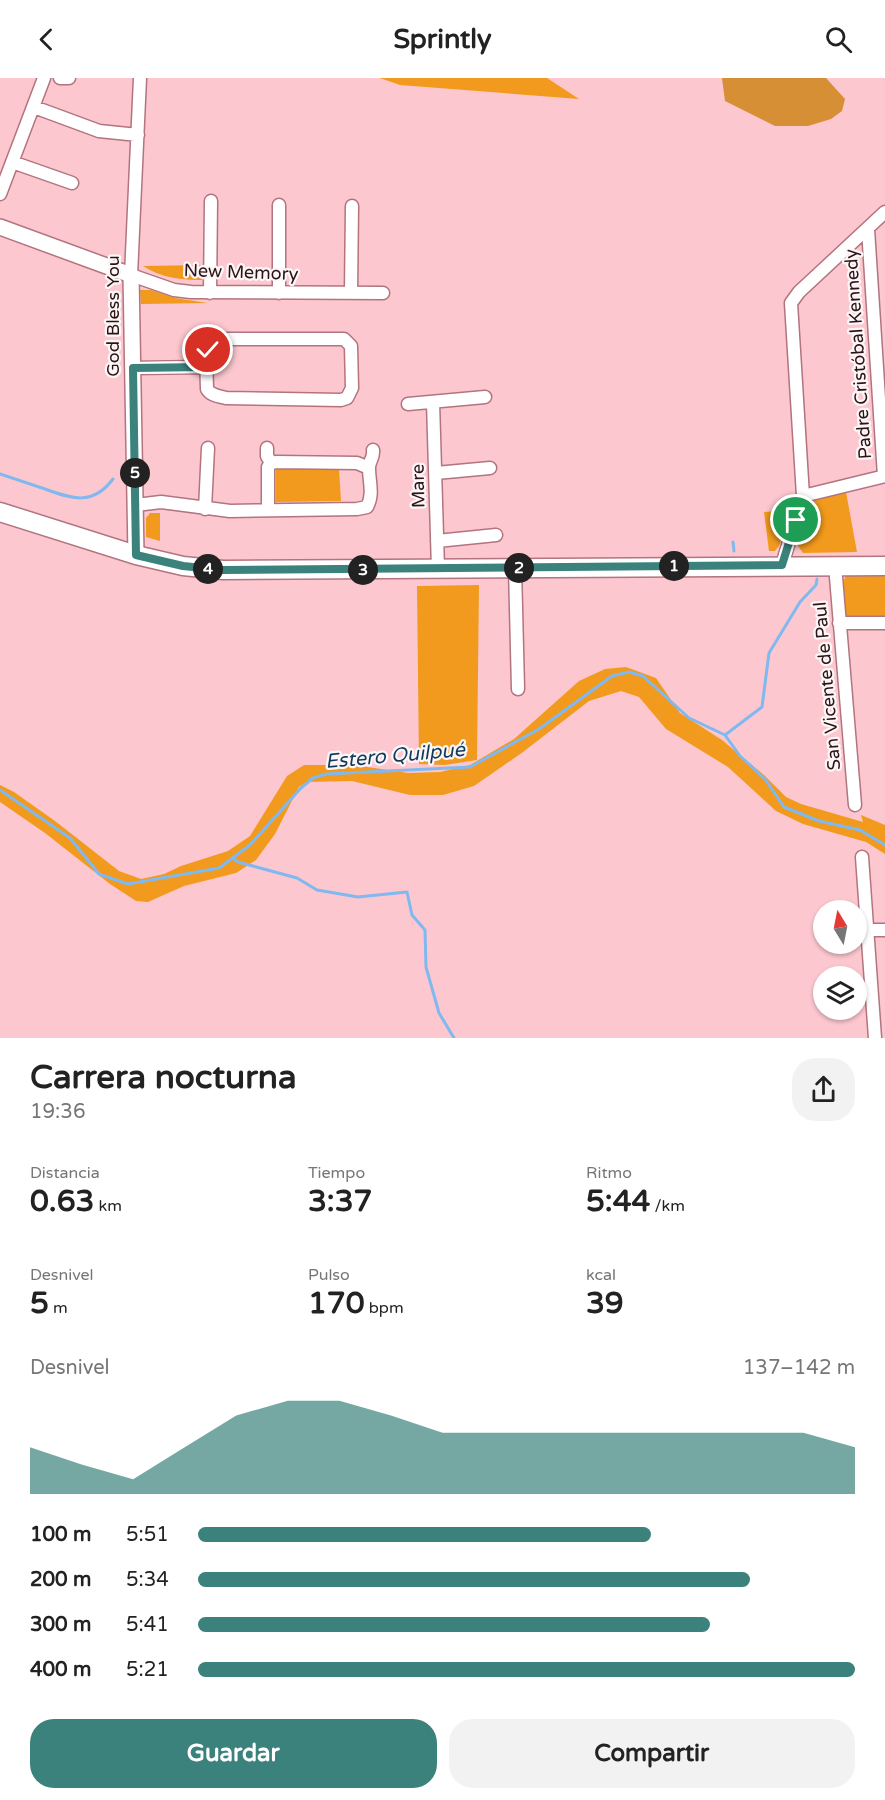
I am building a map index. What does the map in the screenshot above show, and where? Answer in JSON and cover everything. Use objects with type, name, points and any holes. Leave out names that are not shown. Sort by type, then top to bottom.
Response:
[{"type":"main road","points":[[0,512],[136,555],[183,566],[223,570],[885,566]]},
{"type":"street","points":[[0,194],[44,78]]},
{"type":"street","points":[[60,78],[69,78]]},
{"type":"street","name":"God Bless You","points":[[136,555],[131,275],[140,78]]},
{"type":"street","points":[[34,107],[99,131],[138,135]]},
{"type":"street","points":[[12,162],[72,183]]},
{"type":"street","points":[[210,292],[211,201]]},
{"type":"street","points":[[279,205],[279,293]]},
{"type":"street","points":[[351,293],[352,206]]},
{"type":"street","points":[[782,565],[803,496],[791,303],[799,292],[885,212]]},
{"type":"street","name":"New Memory","points":[[0,227],[174,290],[383,293]]},
{"type":"street","name":"Padre Cristóbal Kennedy","points":[[868,229],[884,476]]},
{"type":"street","points":[[344,339],[351,346],[352,388],[347,399],[341,400],[226,398],[209,393],[205,367],[210,344],[217,340],[344,339]]},
{"type":"street","points":[[133,368],[205,367]]},
{"type":"street","points":[[408,404],[485,397]]},
{"type":"street","name":"Mare","points":[[433,402],[438,568]]},
{"type":"street","points":[[206,509],[208,448]]},
{"type":"street","points":[[267,448],[267,456],[271,463]]},
{"type":"street","points":[[136,505],[161,502],[206,509],[268,510],[367,507],[371,499],[369,468],[374,456],[373,450]]},
{"type":"street","points":[[268,510],[268,467],[271,463]]},
{"type":"street","points":[[271,463],[357,463],[369,468]]},
{"type":"street","points":[[436,473],[490,468]]},
{"type":"street","points":[[803,496],[884,476]]},
{"type":"street","points":[[437,541],[496,535]]},
{"type":"street","name":"San Vicente de Paul","points":[[835,565],[855,805]]},
{"type":"street","points":[[515,568],[518,689]]},
{"type":"street","points":[[839,623],[885,623]]},
{"type":"street","points":[[862,857],[865,900]]},
{"type":"street","points":[[878,1030],[867,930],[885,930]]},
{"type":"shaded area","points":[[380,78],[547,78],[579,99],[400,85]]},
{"type":"shaded area","points":[[722,78],[826,78],[845,99],[842,111],[831,119],[808,126],[775,126],[725,101]]},
{"type":"shaded area","points":[[202,265],[202,280],[172,278],[143,266]]},
{"type":"shaded area","points":[[140,290],[151,290],[175,298],[208,303],[141,304]]},
{"type":"shaded area","points":[[276,469],[339,469],[341,501],[276,502]]},
{"type":"shaded area","points":[[846,492],[857,552],[803,553],[798,546],[808,506],[812,501]]},
{"type":"shaded area","points":[[791,510],[779,546],[775,551],[769,551],[764,512]]},
{"type":"shaded area","points":[[150,513],[160,513],[160,541],[146,537],[146,518]]},
{"type":"shaded area","points":[[846,575],[885,576],[885,620],[849,621],[844,611],[842,598]]},
{"type":"shaded area","points":[[479,585],[477,760],[445,765],[419,764],[417,586]]},
{"type":"shaded area","points":[[626,667],[656,678],[680,713],[722,740],[786,797],[801,804],[863,822],[861,815],[885,825],[885,854],[866,842],[803,824],[776,811],[728,767],[666,729],[639,697],[621,691],[589,701],[474,786],[443,795],[410,795],[352,781],[307,782],[299,787],[275,834],[256,860],[236,873],[184,886],[148,902],[136,901],[110,884],[45,833],[0,802],[0,785],[14,792],[55,821],[119,871],[141,879],[164,874],[228,851],[250,836],[287,776],[304,765],[354,765],[408,773],[440,772],[470,765],[514,739],[579,681],[605,669]]},
{"type":"waterway","points":[[0,474],[64,495],[82,498],[98,493],[113,479]]},
{"type":"waterway","points":[[733,542],[734,551]]},
{"type":"waterway","points":[[725,735],[762,707],[769,653],[800,602],[816,585],[817,579]]},
{"type":"waterway","name":"Estero Quilpué","points":[[0,790],[70,838],[99,874],[128,884],[219,868],[250,845],[301,788],[313,778],[326,774],[470,767],[539,729],[612,676],[629,672],[643,676],[689,718],[725,735],[740,756],[765,779],[784,807],[819,821],[860,830],[885,845]]},
{"type":"waterway","points":[[233,858],[238,862],[297,878],[317,890],[358,897],[407,892],[412,915],[425,930],[426,967],[439,1013],[454,1038]]},
{"type":"route","points":[[208,350],[205,367],[133,368],[136,555],[183,566],[223,570],[782,565],[796,520]]}]
